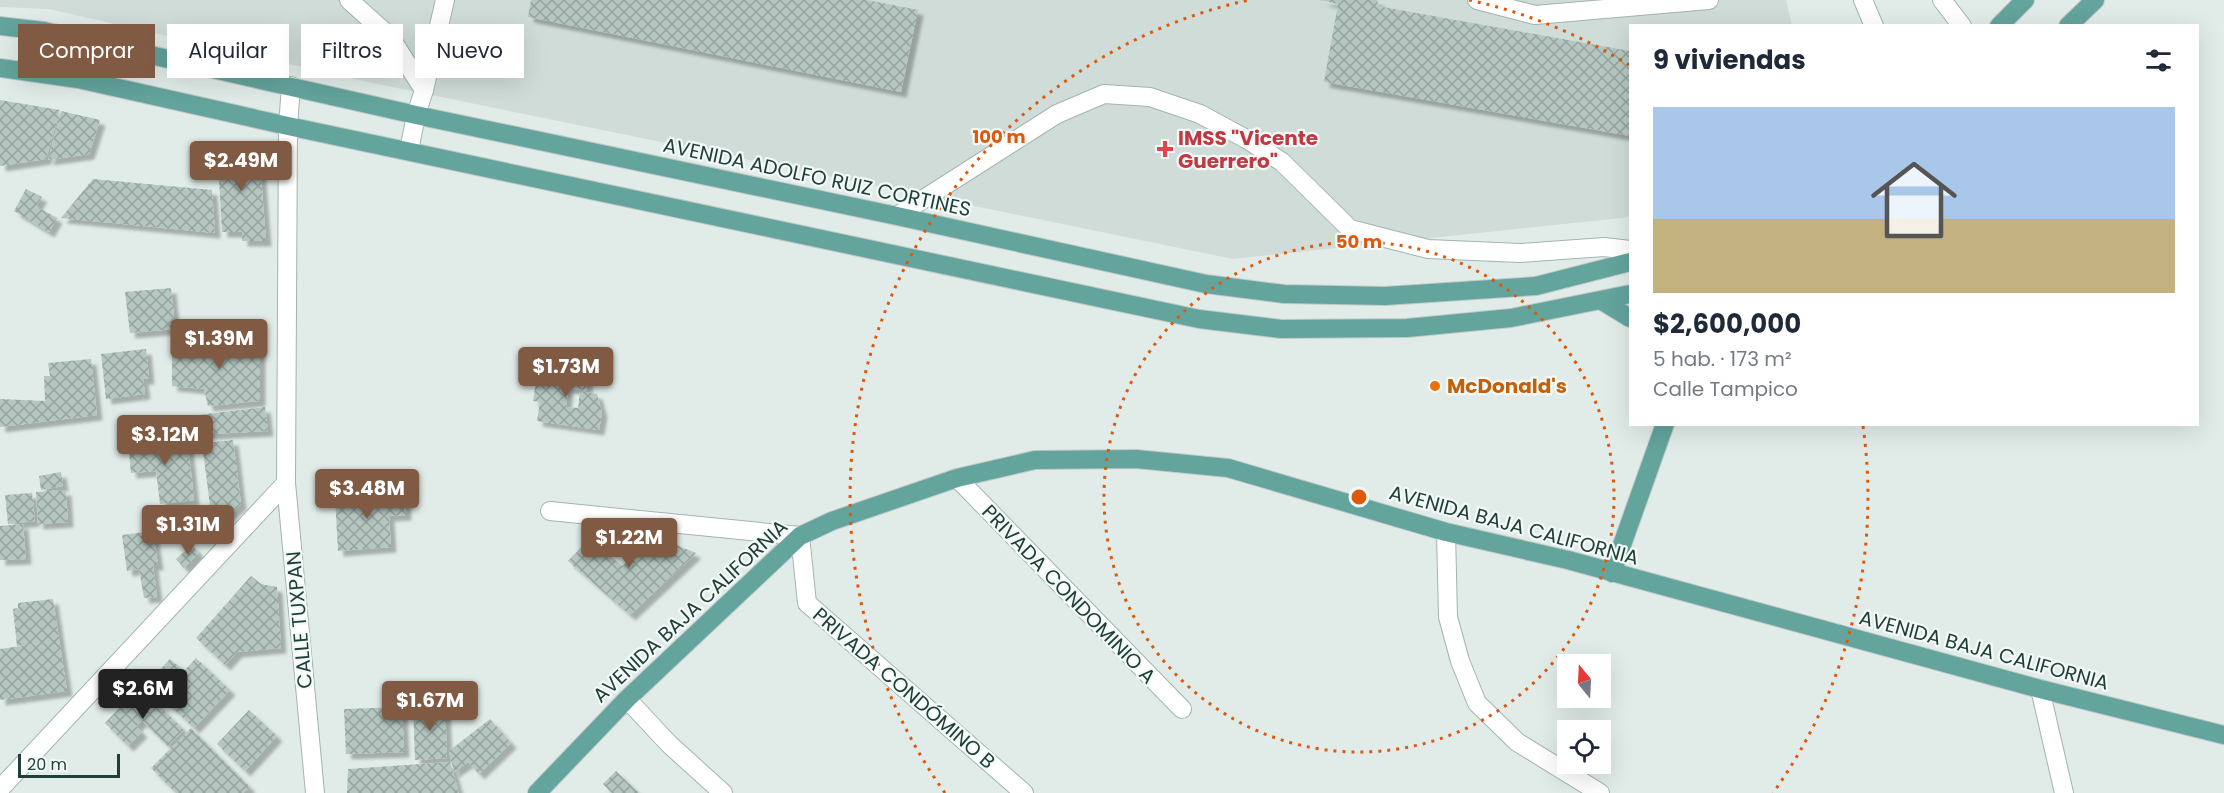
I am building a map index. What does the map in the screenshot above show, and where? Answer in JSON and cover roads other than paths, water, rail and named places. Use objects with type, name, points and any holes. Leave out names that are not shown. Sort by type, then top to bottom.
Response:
[{"type":"main road","points":[[2001,24],[2025,0]]},
{"type":"main road","points":[[2070,24],[2095,0]]},
{"type":"main road","name":"AVENIDA ADOLFO RUIZ CORTINES","points":[[0,26],[44,31],[416,115],[897,216],[1206,284],[1284,294],[1385,296],[1536,286],[1629,262]]},
{"type":"main road","points":[[0,68],[78,80],[1188,316],[1269,328],[1407,328],[1511,318],[1629,294]]},
{"type":"main road","points":[[1602,301],[1629,317]]},
{"type":"main road","points":[[1612,573],[1664,426]]},
{"type":"main road","name":"AVENIDA BAJA CALIFORNIA","points":[[537,793],[627,699],[800,536],[832,521],[957,478],[1035,460],[1136,459],[1228,468],[1446,532],[1612,573],[2040,689],[2224,735]]},
{"type":"street","points":[[349,0],[390,37],[424,90]]},
{"type":"street","points":[[409,151],[445,0]]},
{"type":"street","points":[[1477,0],[1535,15],[1709,0]]},
{"type":"street","points":[[1863,0],[1873,24]]},
{"type":"street","points":[[1942,0],[1960,24]]},
{"type":"street","name":"CALLE TUXPAN","points":[[291,86],[288,126],[286,483],[315,793]]},
{"type":"street","points":[[897,216],[1058,114],[1104,94],[1150,97],[1200,114],[1248,140],[1282,162],[1350,229],[1428,249],[1520,253],[1604,247],[1629,250]]},
{"type":"street","name":"PRIVADA CONDOMINIO A","points":[[957,478],[1182,709]]},
{"type":"street","points":[[0,789],[286,483]]},
{"type":"street","points":[[550,511],[800,536]]},
{"type":"street","points":[[1446,532],[1448,617],[1460,661],[1477,703],[1517,742],[1600,793]]},
{"type":"street","name":"PRIVADA CONDÓMINO B","points":[[800,536],[807,603],[1024,793]]},
{"type":"street","points":[[2040,689],[2064,793]]},
{"type":"street","points":[[627,699],[669,744],[723,793]]},
{"type":"place","name":"IMSS \"Vicente Guerrero\"","points":[[1165,149]]},
{"type":"place","name":"McDonald's","points":[[1435,386]]}]
